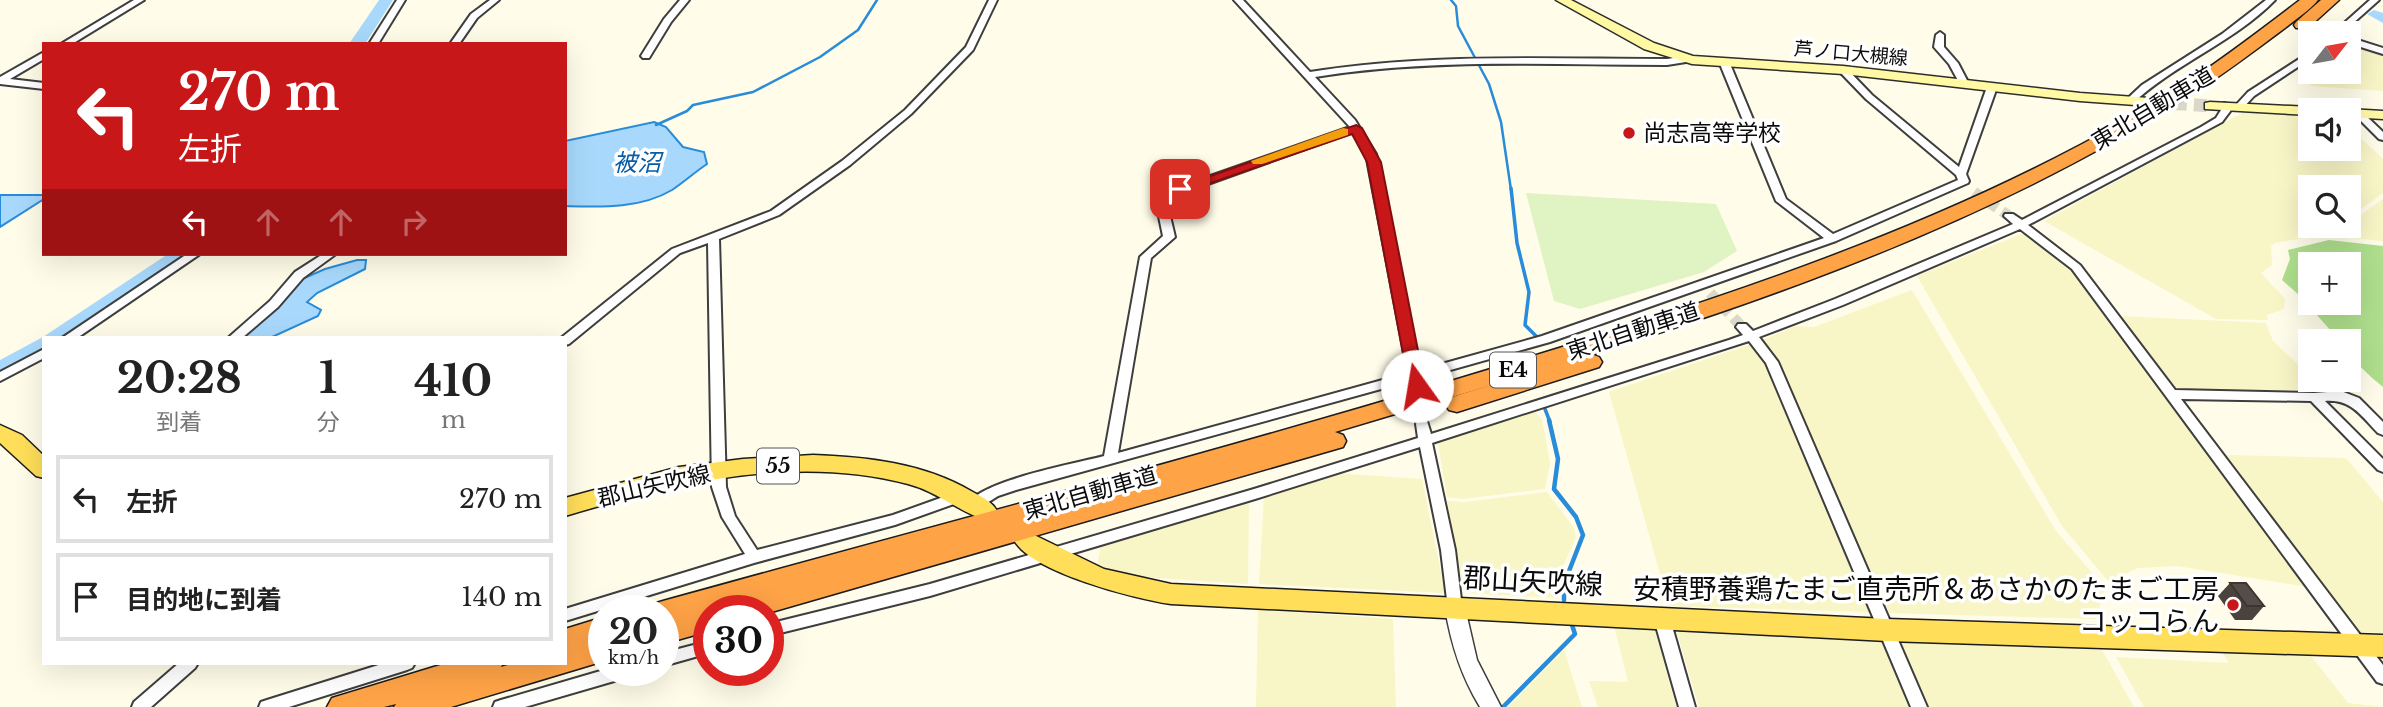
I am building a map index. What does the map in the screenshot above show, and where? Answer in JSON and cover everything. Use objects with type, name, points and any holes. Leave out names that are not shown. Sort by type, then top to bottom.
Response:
[{"type":"highway","name":"東北自動車道","points":[[679,607],[1405,403],[1683,316],[1805,272],[1978,202],[2099,141],[2202,80],[2310,0]]},
{"type":"highway","name":"東北自動車道","points":[[784,597],[1462,402],[1623,352],[1807,288],[1991,211],[2116,149],[2218,87],[2287,37],[2331,0]]},
{"type":"highway","points":[[567,640],[588,634]]},
{"type":"highway","points":[[567,660],[588,654]]},
{"type":"highway","points":[[342,707],[482,665]]},
{"type":"highway","points":[[409,707],[549,665]]},
{"type":"main road","name":"芦ノ口大槻線","points":[[1562,0],[1642,43],[1686,59],[1725,64],[1843,70],[2149,102]]},
{"type":"main road","points":[[2217,106],[2298,110]]},
{"type":"main road","points":[[2361,114],[2383,115]]},
{"type":"main road","points":[[0,433],[14,441],[42,468]]},
{"type":"main road","name":"郡山矢吹線","points":[[567,506],[677,476],[779,466],[879,469],[933,483],[973,504]]},
{"type":"main road","name":"郡山矢吹線","points":[[1026,540],[1094,578],[1152,592],[1887,630],[2098,639],[2371,645]]},
{"type":"street","points":[[68,42],[140,0]]},
{"type":"street","points":[[374,42],[401,0]]},
{"type":"street","points":[[455,42],[474,16],[495,0]]},
{"type":"street","points":[[646,56],[667,21],[685,0]]},
{"type":"street","points":[[567,339],[676,251],[766,218],[782,209],[908,112],[970,48],[993,0]]},
{"type":"street","points":[[1238,0],[1356,128],[1374,162],[1415,381]]},
{"type":"street","points":[[2130,101],[2146,87],[2225,36],[2271,0]]},
{"type":"street","points":[[2351,21],[2372,2],[2383,11]]},
{"type":"street","points":[[1940,36],[1939,47],[1953,62],[1964,84]]},
{"type":"street","points":[[2361,44],[2383,51]]},
{"type":"street","points":[[0,81],[42,56]]},
{"type":"street","points":[[1307,75],[1411,63],[1667,62],[1686,59]]},
{"type":"street","points":[[2239,107],[2251,94],[2298,63]]},
{"type":"street","points":[[1725,64],[1781,201],[1832,239]]},
{"type":"street","points":[[1843,70],[1974,192]]},
{"type":"street","points":[[0,81],[42,86]]},
{"type":"street","points":[[567,614],[754,557],[895,520],[973,504],[993,492],[1014,485],[1415,381],[1546,339],[1832,239],[1960,178],[1993,87]]},
{"type":"street","points":[[784,626],[930,590],[1426,441],[1839,302],[2021,225],[2204,129],[2226,110],[2217,106]]},
{"type":"street","points":[[2361,119],[2383,137]]},
{"type":"street","points":[[1110,460],[1146,257],[1169,237],[1160,197],[1356,128]]},
{"type":"street","points":[[2008,216],[2076,267],[2371,645],[2383,677]]},
{"type":"street","points":[[713,236],[719,487],[722,504],[734,531],[754,557]]},
{"type":"street","points":[[71,336],[191,256]]},
{"type":"street","points":[[235,336],[274,304],[299,275],[327,256]]},
{"type":"street","points":[[1699,284],[1710,293]]},
{"type":"street","points":[[1746,332],[1772,362],[1919,707]]},
{"type":"street","points":[[0,377],[42,355]]},
{"type":"street","points":[[2173,394],[2314,397],[2339,394],[2350,398],[2383,430]]},
{"type":"street","points":[[2314,397],[2383,467]]},
{"type":"street","points":[[1422,424],[1448,550],[1463,654],[1475,682],[1491,707]]},
{"type":"street","points":[[1662,619],[1687,707]]},
{"type":"street","points":[[140,707],[188,665]]},
{"type":"street","points":[[267,707],[401,665]]},
{"type":"street","points":[[498,703],[588,680]]},
{"type":"shaded area","points":[[2361,47],[2383,54],[2383,91],[2309,84],[2361,84]]},
{"type":"shaded area","points":[[2244,112],[2298,114],[2298,161],[2361,161],[2361,138],[2383,159],[2383,193],[2361,209],[2361,175],[2298,175],[2298,238],[2303,238],[2271,246],[2272,265],[2261,273],[2285,299],[2284,309],[2267,315],[2268,320],[2216,319],[2044,221]]},
{"type":"shaded area","points":[[2383,199],[2383,241],[2353,238],[2361,238],[2361,215]]},
{"type":"shaded area","points":[[2024,233],[2065,261],[2308,587],[2177,566],[2138,568],[2108,581],[2062,526],[1917,276]]},
{"type":"shaded area","points":[[1912,290],[2056,531],[2105,588],[2096,619],[1889,613],[1775,356],[1762,340],[1796,326],[1814,327]]},
{"type":"shaded area","points":[[2120,316],[2266,323],[2273,341],[2298,365],[2298,391],[2176,389]]},
{"type":"shaded area","points":[[1751,344],[1764,356],[1872,612],[1669,606],[1609,392]]},
{"type":"shaded area","points":[[1533,410],[1542,419],[1550,463],[1545,489],[1462,499],[1447,497],[1438,443]]},
{"type":"shaded area","points":[[2227,455],[2346,458],[2383,502],[2383,633],[2356,632]]},
{"type":"shaded area","points":[[1334,473],[1422,479],[1445,593],[1259,584],[1264,497]]},
{"type":"shaded area","points":[[1547,492],[1574,528],[1576,538],[1557,579],[1558,598],[1464,593],[1447,501],[1464,502]]},
{"type":"shaded area","points":[[1249,501],[1248,584],[1127,576],[1097,567],[1101,544]]},
{"type":"shaded area","points":[[1258,610],[1393,619],[1396,707],[1256,707]]},
{"type":"shaded area","points":[[1614,625],[1654,627],[1676,707],[1598,707],[1589,681],[1628,682]]},
{"type":"shaded area","points":[[1683,628],[1881,641],[1909,707],[1699,707],[1677,633]]},
{"type":"shaded area","points":[[1904,638],[2102,650],[2134,707],[1929,707],[1901,646]]},
{"type":"shaded area","points":[[1564,650],[1582,707],[1508,707]]},
{"type":"shaded area","points":[[2222,652],[2311,656],[2348,703],[2383,707],[2144,707],[2116,657],[2229,663]]},
{"type":"green space","points":[[1526,193],[1716,204],[1737,251],[1704,272],[1580,309],[1554,301]]},
{"type":"green space","points":[[2329,240],[2383,246],[2383,387],[2361,366],[2361,329],[2329,329],[2317,315],[2361,315],[2361,252],[2298,252],[2298,294],[2282,280],[2290,259],[2288,250]]},
{"type":"water","name":"被沼","points":[[654,122],[666,127],[683,147],[704,152],[707,164],[672,190],[647,201],[620,206],[567,206],[567,141]]},
{"type":"water","points":[[0,195],[42,195],[42,200],[0,227]]},
{"type":"water","points":[[366,260],[365,269],[317,293],[307,302],[321,310],[318,316],[274,336],[239,336],[302,279],[325,269]]},
{"type":"building","points":[[2230,583],[2246,583],[2264,606],[2247,606]]},
{"type":"waterway","points":[[358,42],[386,0]]},
{"type":"waterway","points":[[656,125],[687,111],[693,105],[753,92],[820,57],[858,30],[877,0]]},
{"type":"waterway","points":[[1451,0],[1456,6],[1458,26],[1489,84],[1501,122],[1511,190]]},
{"type":"waterway","points":[[2374,14],[2383,19]]},
{"type":"waterway","points":[[1511,188],[1517,243],[1529,292],[1525,325],[1537,337]]},
{"type":"waterway","points":[[56,336],[178,256]]},
{"type":"waterway","points":[[0,369],[42,345]]},
{"type":"waterway","points":[[1545,409],[1550,422]]},
{"type":"waterway","points":[[1549,420],[1558,459],[1554,489],[1576,517],[1583,535],[1564,584],[1564,600]]},
{"type":"waterway","points":[[1504,706],[1575,634],[1571,622]]},
{"type":"tunnel","points":[[2154,102],[2210,106]]},
{"type":"tunnel","points":[[1974,192],[2009,216]]},
{"type":"tunnel","points":[[1710,293],[1742,327]]},
{"type":"tunnel","points":[[1417,386],[1422,422]]},
{"type":"tunnel","points":[[1421,420],[1422,424]]},
{"type":"slow traffic","points":[[1258,161],[1343,132]]},
{"type":"place","name":"尚志高等学校","points":[[1629,133]]},
{"type":"place","name":"安積野養鶏たまご直売所＆あさかのたまご工房 コッコらん","points":[[2233,605]]},
{"type":"route","points":[[1180,189],[1356,128],[1374,162],[1417,386]]}]
